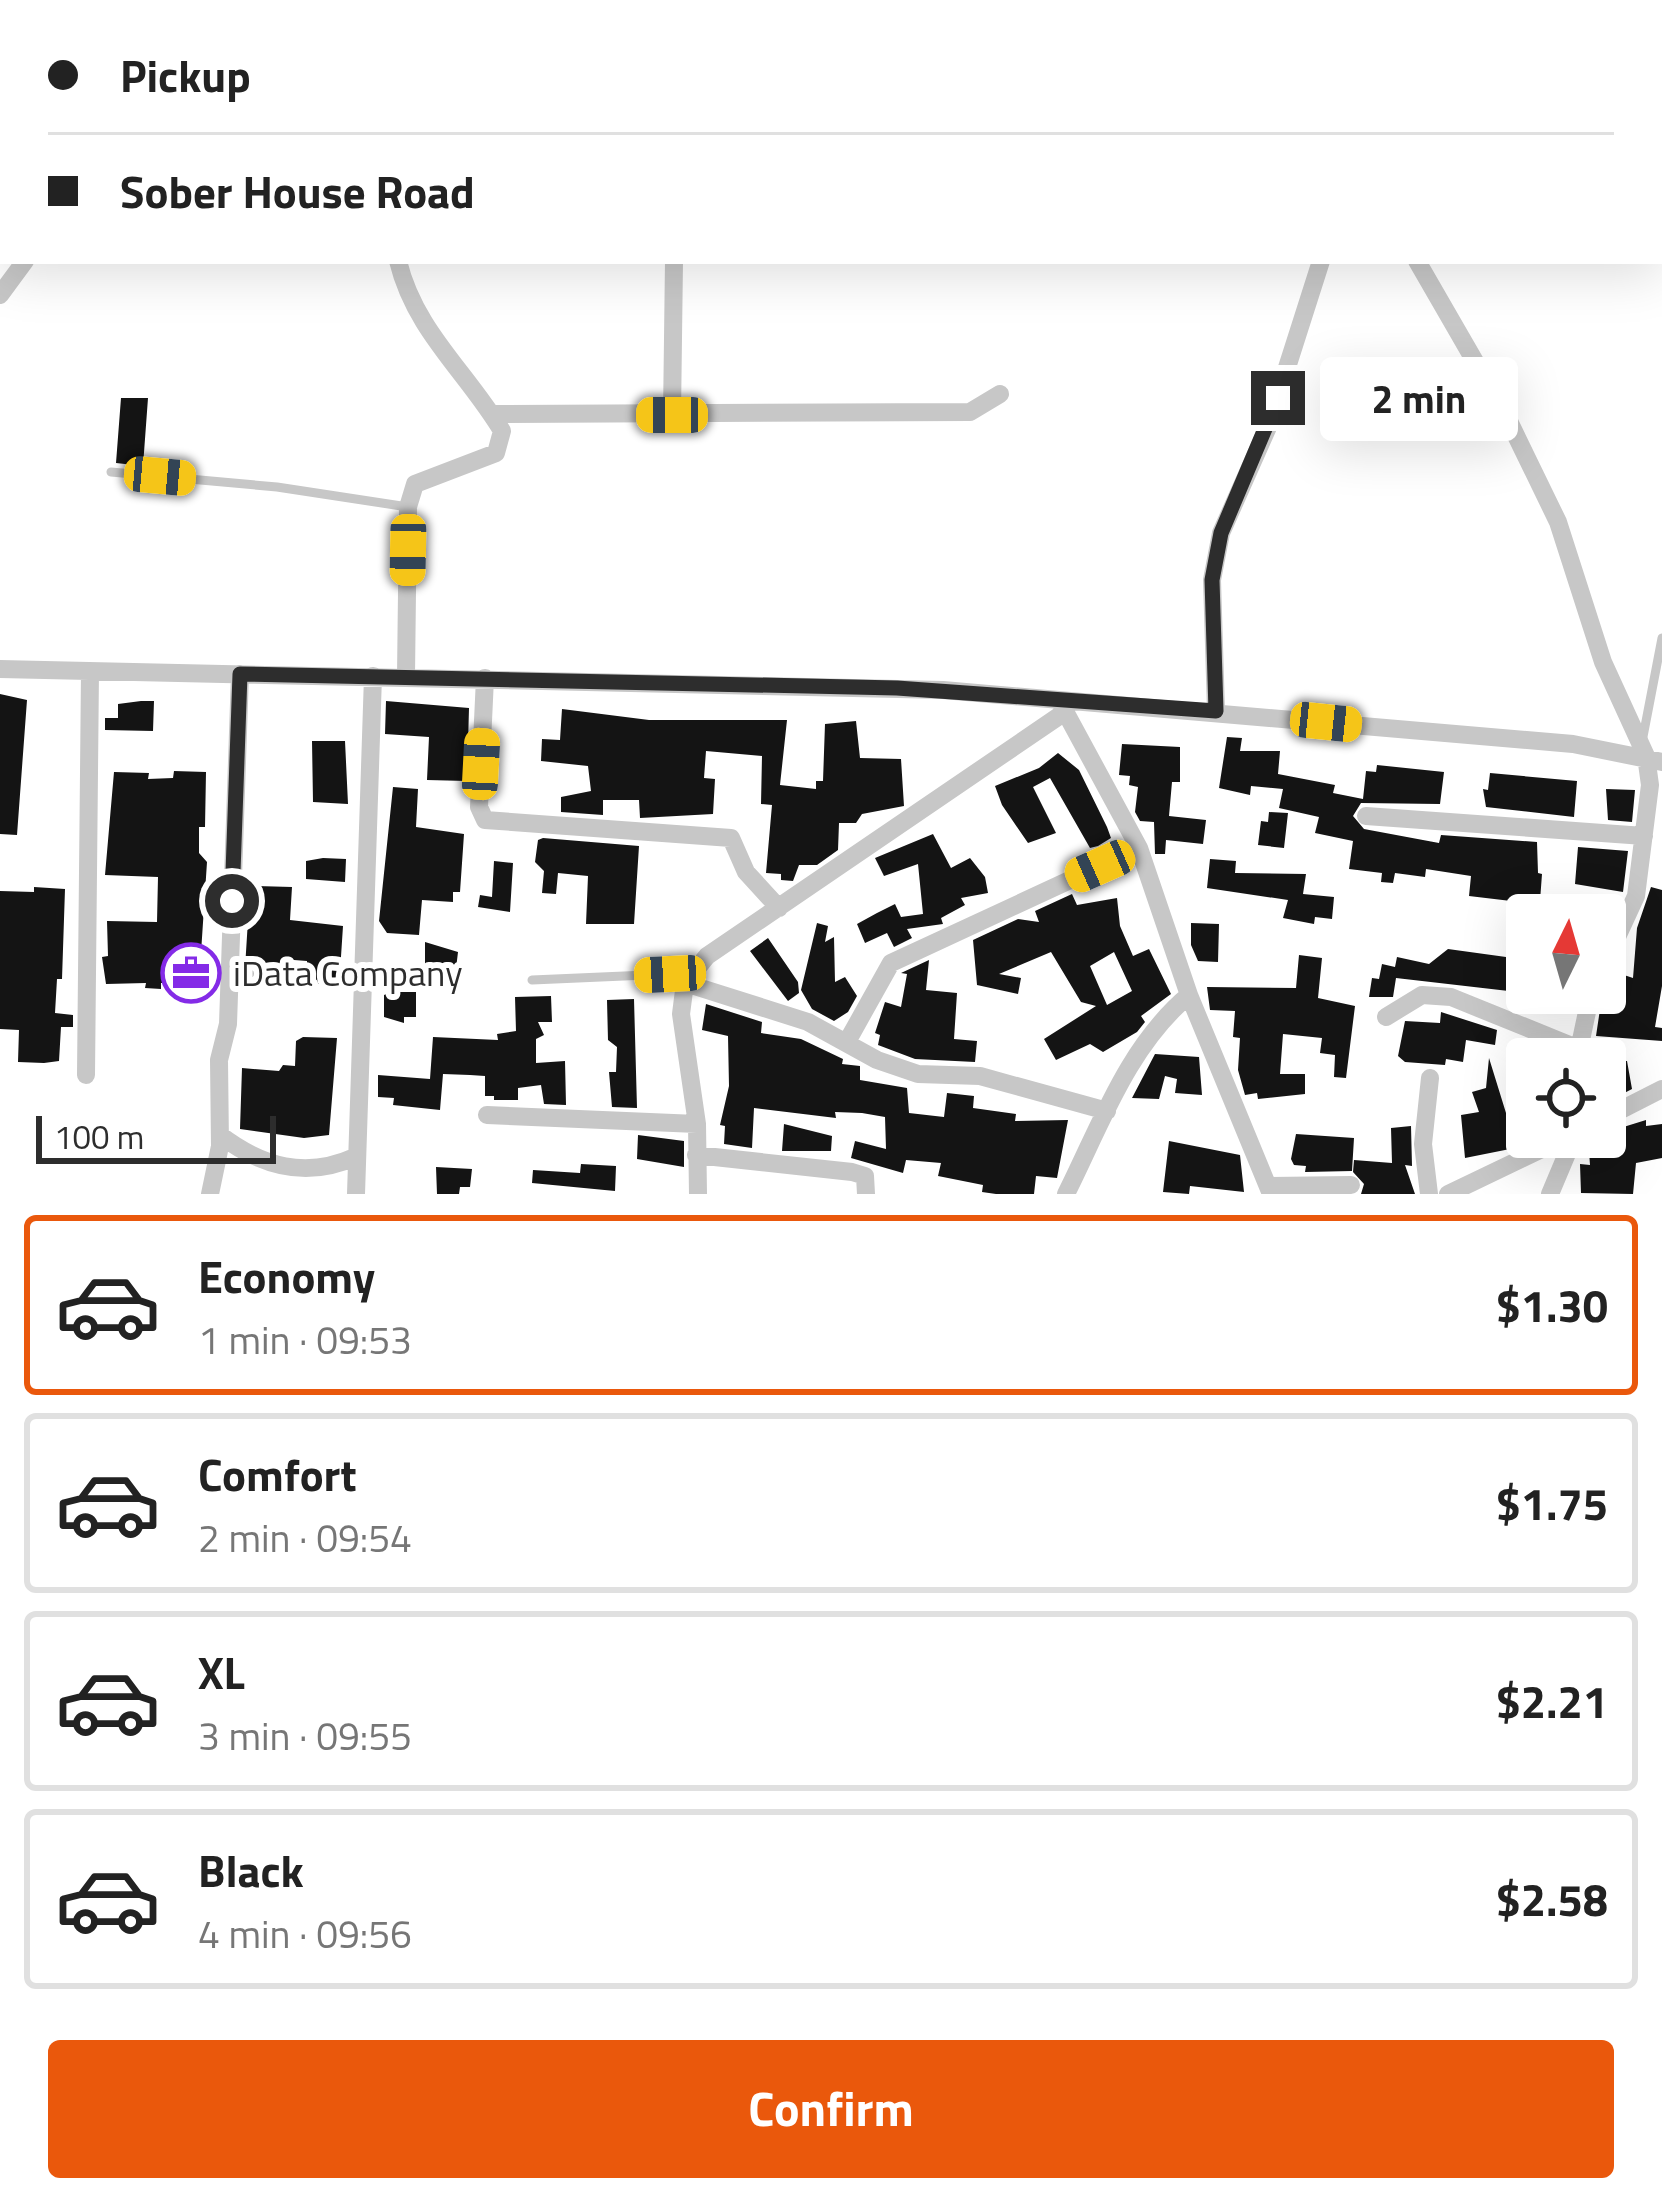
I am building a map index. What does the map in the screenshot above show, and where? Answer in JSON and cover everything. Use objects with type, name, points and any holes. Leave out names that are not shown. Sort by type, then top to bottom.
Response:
[{"type":"street","points":[[0,296],[24,264]]},
{"type":"street","points":[[399,264],[406,293],[436,347],[502,431],[496,453],[430,474],[415,484],[409,508],[406,676]]},
{"type":"street","points":[[672,415],[674,264]]},
{"type":"street","points":[[1216,711],[1212,580],[1221,533],[1268,427],[1321,264]]},
{"type":"street","points":[[1419,264],[1507,417],[1558,522],[1603,662],[1650,755],[1636,896],[1626,918]]},
{"type":"street","points":[[491,414],[970,412],[1000,394]]},
{"type":"street","points":[[0,669],[897,688],[1062,705],[1216,711],[1650,755]]},
{"type":"street","points":[[86,1075],[90,671]]},
{"type":"street","points":[[210,1194],[220,1135],[240,674]]},
{"type":"street","points":[[356,1194],[373,676]]},
{"type":"street","points":[[485,678],[479,807],[485,820],[653,835],[720,833],[730,838],[746,872],[778,908]]},
{"type":"street","points":[[1062,705],[1139,848],[1189,995],[1269,1190],[1351,1185]]},
{"type":"street","points":[[698,1194],[697,1124],[681,1014],[685,982],[707,956],[1062,705]]},
{"type":"street","points":[[1366,816],[1644,836]]},
{"type":"street","points":[[848,1040],[891,963],[1139,848]]},
{"type":"street","points":[[685,982],[848,1040],[877,1060],[918,1073],[980,1076],[1107,1111]]},
{"type":"street","points":[[1066,1194],[1156,1023],[1189,995]]},
{"type":"street","points":[[1386,1017],[1422,995],[1450,997],[1541,1038]]},
{"type":"street","points":[[1429,1194],[1423,1144],[1430,1078]]},
{"type":"street","points":[[1626,1107],[1662,1088]]},
{"type":"street","points":[[487,1115],[697,1124]]},
{"type":"street","points":[[220,1135],[244,1152],[299,1171],[334,1167],[355,1157]]},
{"type":"street","points":[[696,1155],[852,1172],[865,1176],[866,1194]]},
{"type":"street","points":[[1448,1194],[1525,1158]]},
{"type":"street","points":[[1550,1194],[1563,1158]]},
{"type":"lane","points":[[111,472],[277,487],[409,508]]},
{"type":"lane","points":[[1650,755],[1662,638]]},
{"type":"lane","points":[[532,980],[670,974],[685,982]]},
{"type":"building","points":[[121,398],[148,398],[143,466],[116,463]]},
{"type":"building","points":[[0,694],[27,700],[17,835],[0,834]]},
{"type":"building","points":[[154,701],[153,731],[105,730],[105,718],[118,718],[118,704]]},
{"type":"building","points":[[386,701],[469,708],[467,781],[427,780],[429,737],[385,734]]},
{"type":"building","points":[[562,709],[649,720],[787,720],[780,785],[816,789],[816,781],[823,781],[825,724],[856,721],[860,758],[901,759],[904,806],[862,814],[856,823],[839,823],[838,850],[817,865],[799,865],[793,881],[781,880],[781,874],[766,873],[772,805],[761,804],[762,756],[706,751],[704,778],[715,779],[713,814],[640,818],[639,800],[603,800],[603,815],[561,812],[561,797],[591,791],[588,766],[541,761],[542,739],[560,740]]},
{"type":"building","points":[[1227,737],[1242,738],[1240,751],[1280,751],[1278,774],[1335,785],[1333,793],[1363,799],[1366,771],[1376,772],[1377,765],[1444,772],[1440,804],[1361,803],[1353,816],[1364,829],[1439,843],[1441,835],[1537,842],[1541,894],[1506,894],[1506,900],[1469,896],[1471,876],[1426,869],[1425,877],[1395,873],[1393,883],[1381,882],[1382,873],[1349,869],[1353,841],[1315,833],[1319,817],[1279,808],[1283,789],[1251,786],[1250,795],[1219,788]]},
{"type":"building","points":[[312,741],[345,741],[348,804],[313,802]]},
{"type":"building","points":[[1122,744],[1180,747],[1180,782],[1172,782],[1169,816],[1206,820],[1203,844],[1166,840],[1165,854],[1155,854],[1154,822],[1140,821],[1135,812],[1138,787],[1129,785],[1130,776],[1119,775]]},
{"type":"building","points":[[1058,753],[1079,770],[1107,827],[1111,838],[1098,846],[1090,848],[1050,778],[1033,787],[1056,833],[1028,843],[1002,805],[995,786],[1039,768]]},
{"type":"building","points":[[174,771],[206,772],[205,827],[199,827],[199,853],[207,862],[199,983],[161,983],[161,989],[145,988],[146,983],[106,984],[102,957],[108,956],[107,921],[157,922],[158,877],[105,875],[114,772],[149,773],[148,779],[173,778]]},
{"type":"building","points":[[1490,773],[1577,781],[1574,817],[1486,807],[1483,789],[1488,790]]},
{"type":"building","points":[[393,787],[418,789],[416,827],[464,834],[460,892],[453,892],[453,902],[422,900],[419,935],[387,933],[379,921]]},
{"type":"building","points":[[1606,789],[1635,790],[1632,822],[1608,820]]},
{"type":"building","points":[[1269,812],[1288,813],[1284,848],[1258,845],[1261,821],[1268,822]]},
{"type":"building","points":[[933,834],[951,868],[970,858],[985,877],[988,893],[961,898],[965,905],[941,918],[943,924],[907,929],[912,938],[894,947],[887,933],[865,943],[857,924],[895,904],[901,917],[923,914],[918,864],[884,876],[875,858]]},
{"type":"building","points":[[538,840],[639,846],[634,924],[586,924],[588,876],[558,873],[556,894],[542,893],[544,871],[535,862]]},
{"type":"building","points":[[1578,847],[1628,851],[1623,892],[1575,884]]},
{"type":"building","points":[[346,859],[345,882],[306,879],[306,861]]},
{"type":"building","points":[[1210,859],[1236,861],[1235,873],[1306,874],[1303,894],[1334,897],[1332,919],[1315,917],[1314,924],[1283,918],[1288,900],[1207,888]]},
{"type":"building","points":[[494,861],[513,863],[510,912],[478,907],[480,895],[492,897]]},
{"type":"building","points":[[34,887],[65,889],[62,979],[57,979],[55,1013],[73,1015],[73,1027],[61,1027],[59,1061],[44,1063],[18,1062],[19,1030],[0,1029],[0,891],[34,892]]},
{"type":"building","points":[[292,887],[290,920],[343,926],[339,987],[307,982],[307,961],[281,959],[279,986],[244,984],[250,888]]},
{"type":"building","points":[[1651,887],[1662,890],[1662,986],[1655,1027],[1662,1028],[1662,1041],[1596,1036],[1599,1014],[1626,1014],[1626,976],[1633,978],[1637,928]]},
{"type":"building","points":[[1072,894],[1077,905],[1117,898],[1120,926],[1133,956],[1149,949],[1171,994],[1141,1016],[1145,1022],[1137,1032],[1103,1052],[1090,1044],[1056,1060],[1044,1039],[1096,1006],[1081,1002],[1051,952],[999,974],[1021,978],[1018,994],[977,985],[973,940],[1018,919],[1039,922],[1035,911]],"holes":[[[1114,952],[1132,991],[1107,1005],[1090,966]]]},
{"type":"building","points":[[817,923],[828,926],[825,942],[834,937],[835,982],[845,977],[857,996],[848,1012],[834,1021],[812,1009],[801,990]]},
{"type":"building","points":[[1191,923],[1219,924],[1218,962],[1198,961],[1191,945]]},
{"type":"building","points":[[768,938],[798,982],[799,993],[788,1001],[750,951]]},
{"type":"building","points":[[425,942],[458,952],[455,977],[425,973]]},
{"type":"building","points":[[1448,949],[1506,957],[1506,991],[1396,978],[1393,997],[1369,997],[1372,978],[1379,979],[1382,964],[1395,967],[1397,957],[1429,964]]},
{"type":"building","points":[[1299,955],[1322,958],[1318,998],[1355,1006],[1346,1078],[1334,1077],[1335,1055],[1320,1053],[1322,1038],[1283,1034],[1280,1074],[1305,1074],[1305,1094],[1258,1099],[1257,1093],[1245,1095],[1238,1070],[1240,1038],[1233,1037],[1235,1011],[1210,1010],[1207,987],[1296,988]]},
{"type":"building","points":[[929,960],[926,990],[957,993],[954,1039],[977,1041],[975,1062],[915,1059],[878,1045],[880,1035],[875,1033],[885,1002],[901,1007],[907,974],[901,973]]},
{"type":"building","points":[[416,992],[416,1017],[404,1017],[404,1023],[384,1017],[384,995]]},
{"type":"building","points":[[551,996],[552,1022],[538,1022],[544,1035],[536,1039],[536,1063],[565,1061],[566,1105],[544,1104],[541,1085],[518,1088],[518,1100],[494,1100],[494,1096],[485,1096],[485,1076],[470,1075],[443,1074],[440,1110],[393,1105],[394,1098],[378,1097],[378,1075],[430,1079],[433,1037],[498,1040],[497,1034],[516,1031],[515,997]]},
{"type":"building","points":[[634,999],[637,1108],[612,1107],[609,1072],[616,1072],[617,1047],[608,1040],[607,1000]]},
{"type":"building","points":[[706,1004],[762,1022],[761,1033],[801,1039],[843,1059],[842,1064],[860,1066],[860,1080],[907,1088],[909,1113],[944,1117],[947,1093],[974,1096],[973,1108],[1016,1114],[1015,1121],[1068,1120],[1057,1178],[1036,1176],[1034,1194],[996,1194],[982,1192],[983,1185],[938,1176],[941,1163],[906,1160],[903,1173],[851,1158],[855,1141],[886,1149],[885,1117],[862,1113],[835,1112],[836,1118],[754,1108],[752,1148],[724,1144],[725,1126],[720,1125],[729,1086],[728,1036],[702,1030]]},
{"type":"building","points":[[1441,1012],[1497,1030],[1495,1045],[1466,1040],[1463,1062],[1405,1062],[1398,1056],[1405,1021],[1440,1023]]},
{"type":"building","points":[[337,1038],[329,1135],[304,1138],[240,1129],[242,1068],[279,1071],[283,1065],[295,1066],[296,1041]]},
{"type":"building","points":[[1155,1054],[1199,1057],[1202,1095],[1175,1093],[1177,1079],[1165,1076],[1159,1099],[1132,1098]]},
{"type":"building","points":[[1489,1058],[1506,1113],[1506,1150],[1465,1158],[1461,1115],[1479,1112],[1472,1092],[1486,1088]]},
{"type":"building","points":[[1626,1061],[1627,1061],[1632,1089],[1626,1092]]},
{"type":"building","points":[[1646,1120],[1646,1126],[1662,1124],[1662,1158],[1636,1163],[1633,1194],[1581,1193],[1580,1164],[1590,1165],[1589,1158],[1626,1158],[1626,1126]]},
{"type":"building","points":[[784,1124],[832,1136],[831,1151],[782,1151]]},
{"type":"building","points":[[1411,1126],[1412,1166],[1405,1165],[1415,1194],[1361,1194],[1364,1184],[1353,1172],[1354,1160],[1392,1163],[1391,1128]]},
{"type":"building","points":[[1296,1134],[1354,1138],[1352,1171],[1305,1172],[1306,1166],[1294,1165]]},
{"type":"building","points":[[638,1135],[684,1141],[684,1167],[637,1159]]},
{"type":"building","points":[[1169,1141],[1240,1155],[1244,1192],[1190,1186],[1189,1194],[1163,1192]]},
{"type":"building","points":[[581,1164],[616,1166],[615,1191],[532,1183],[533,1170],[580,1173]]},
{"type":"building","points":[[436,1167],[472,1169],[470,1187],[460,1187],[459,1194],[437,1194]]},
{"type":"place","name":"iData Company","points":[[191,973]]},
{"type":"route","points":[[232,901],[240,674],[897,688],[1216,711],[1212,580],[1221,533],[1278,398]]}]
